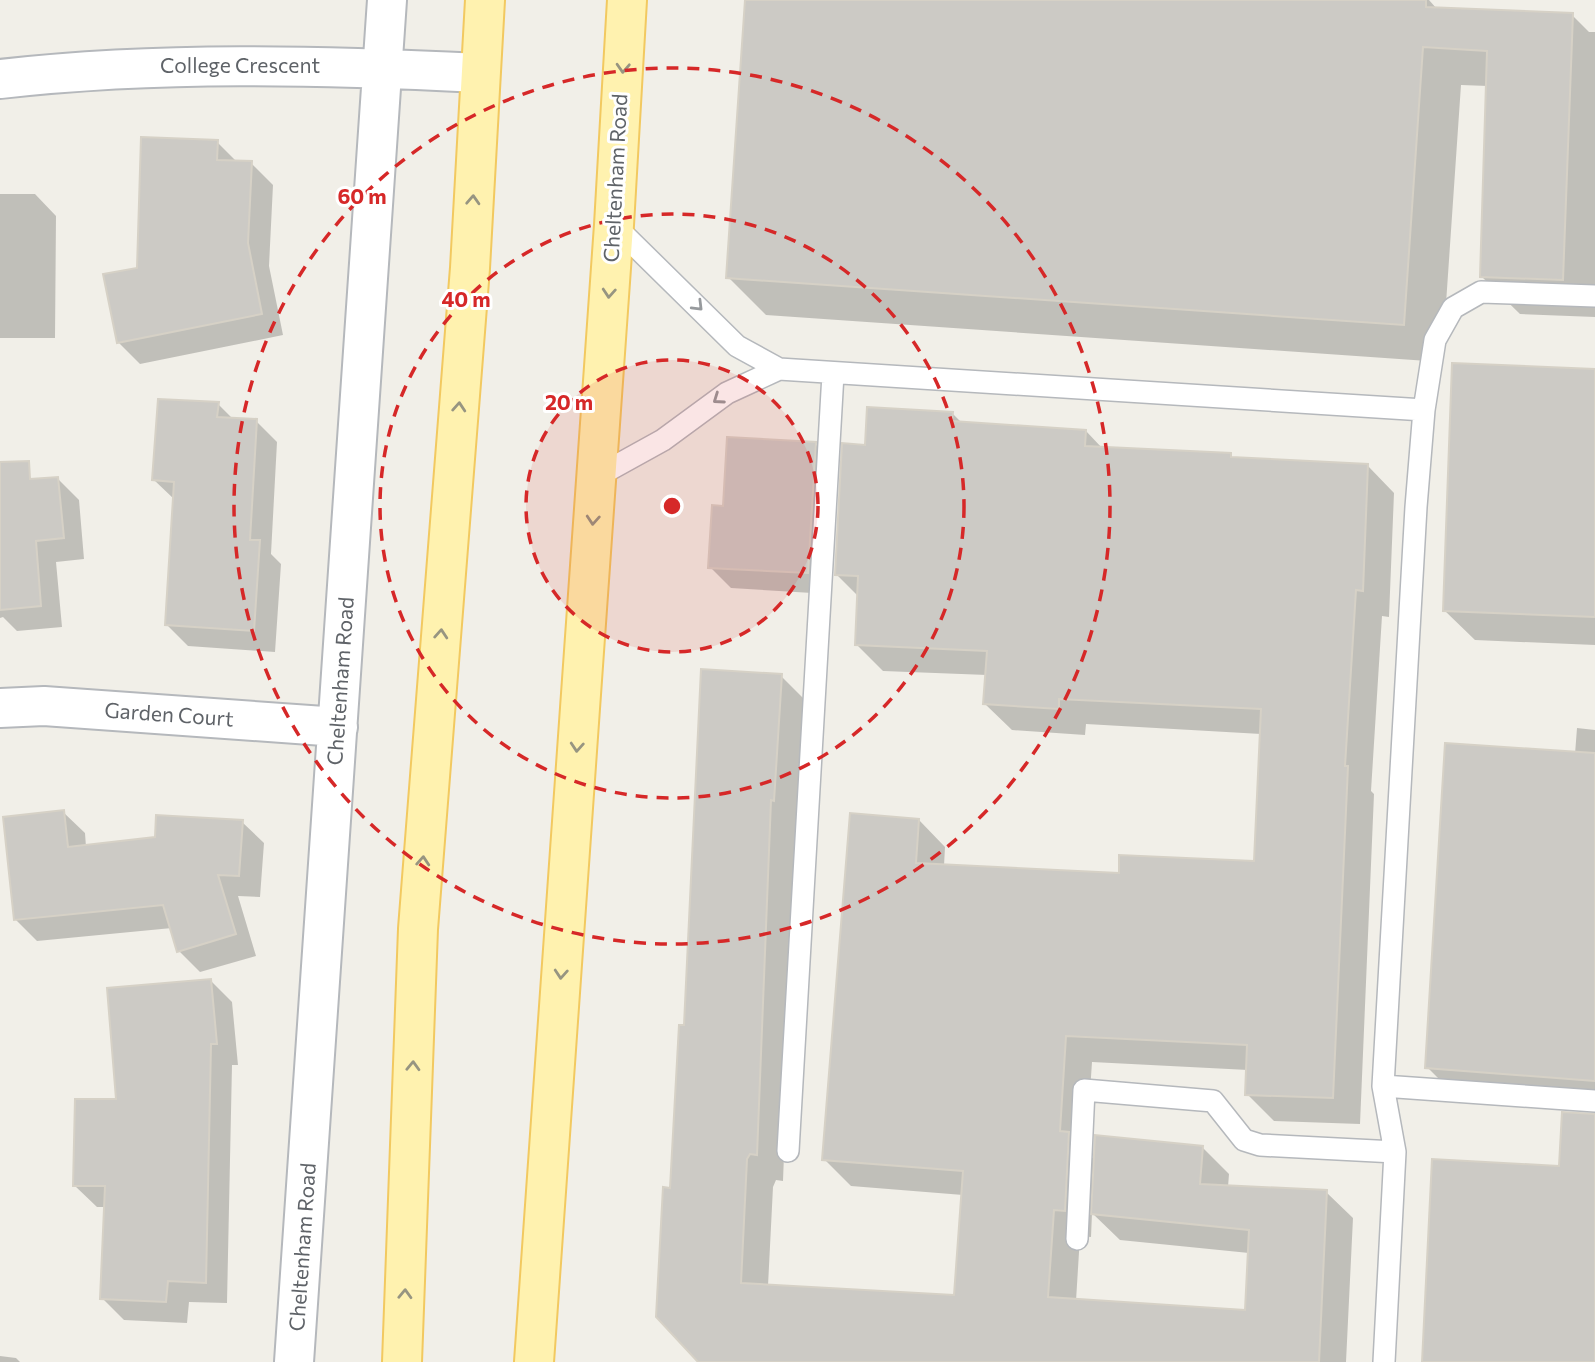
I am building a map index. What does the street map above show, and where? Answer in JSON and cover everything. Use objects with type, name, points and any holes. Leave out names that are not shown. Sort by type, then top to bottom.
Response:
[{"type":"main road","points":[[399,1357],[418,929],[470,268],[485,0]]},
{"type":"main road","name":"Cheltenham Road","points":[[534,1362],[614,225],[626,0]]},
{"type":"main road","points":[[537,1314],[558,1362]]},
{"type":"street","name":"Cheltenham Road","points":[[293,1362],[387,0]]},
{"type":"street","name":"College Crescent","points":[[0,79],[88,69],[188,65],[382,68],[480,73]]},
{"type":"street","name":"Garden Court","points":[[0,708],[44,706],[338,727]]},
{"type":"lane","points":[[614,225],[737,346],[779,369],[1424,410]]},
{"type":"lane","points":[[1384,1362],[1395,1152],[1383,1086],[1424,410],[1435,340],[1453,308],[1468,297],[1495,290],[1595,296]]},
{"type":"lane","points":[[596,477],[663,440],[727,393],[779,369]]},
{"type":"lane","points":[[788,1151],[833,374]]},
{"type":"lane","points":[[1383,1086],[1595,1101]]},
{"type":"lane","points":[[1077,1239],[1084,1090],[1213,1101],[1244,1140],[1259,1145],[1395,1152]]},
{"type":"building","points":[[745,0],[1426,0],[1426,7],[1573,13],[1563,280],[1480,277],[1487,51],[1423,47],[1404,325],[726,278]]},
{"type":"building","points":[[141,137],[218,140],[217,160],[252,161],[248,243],[262,314],[117,343],[103,274],[137,268]]},
{"type":"building","points":[[1452,363],[1595,369],[1595,617],[1443,611]]},
{"type":"building","points":[[158,399],[219,402],[217,417],[257,419],[250,540],[260,540],[254,631],[165,625],[174,482],[152,480]]},
{"type":"building","points":[[867,407],[953,412],[952,421],[1086,430],[1085,446],[1231,453],[1231,457],[1368,464],[1363,591],[1356,590],[1345,766],[1348,766],[1333,1098],[1245,1095],[1247,1045],[1066,1036],[1060,1131],[1069,1132],[1065,1211],[1054,1210],[1048,1297],[1245,1310],[1249,1230],[1091,1214],[1095,1135],[1203,1146],[1200,1184],[1327,1190],[1319,1362],[698,1362],[656,1317],[663,1187],[670,1188],[679,1025],[684,1025],[701,669],[782,674],[774,801],[771,800],[757,1155],[750,1154],[747,1159],[741,1283],[954,1295],[963,1171],[822,1160],[850,813],[919,819],[916,863],[1119,873],[1119,855],[1254,861],[1261,709],[1059,699],[1059,709],[983,704],[987,651],[855,645],[858,576],[835,575],[842,443],[865,445]]},
{"type":"building","points":[[727,437],[816,442],[808,573],[708,568],[712,505],[723,506]]},
{"type":"building","points":[[29,461],[30,479],[58,477],[64,538],[36,541],[41,606],[0,610],[0,462]]},
{"type":"building","points":[[1445,743],[1595,753],[1595,1081],[1425,1068]]},
{"type":"building","points":[[64,810],[68,847],[155,837],[156,815],[243,820],[239,876],[218,875],[236,934],[177,952],[163,905],[14,920],[3,817]]},
{"type":"building","points":[[211,979],[217,1044],[211,1044],[206,1283],[168,1281],[166,1302],[100,1299],[105,1186],[73,1186],[75,1099],[116,1099],[107,988]]},
{"type":"building","points":[[1562,1112],[1595,1114],[1595,1362],[1422,1362],[1432,1159],[1559,1166]]}]
